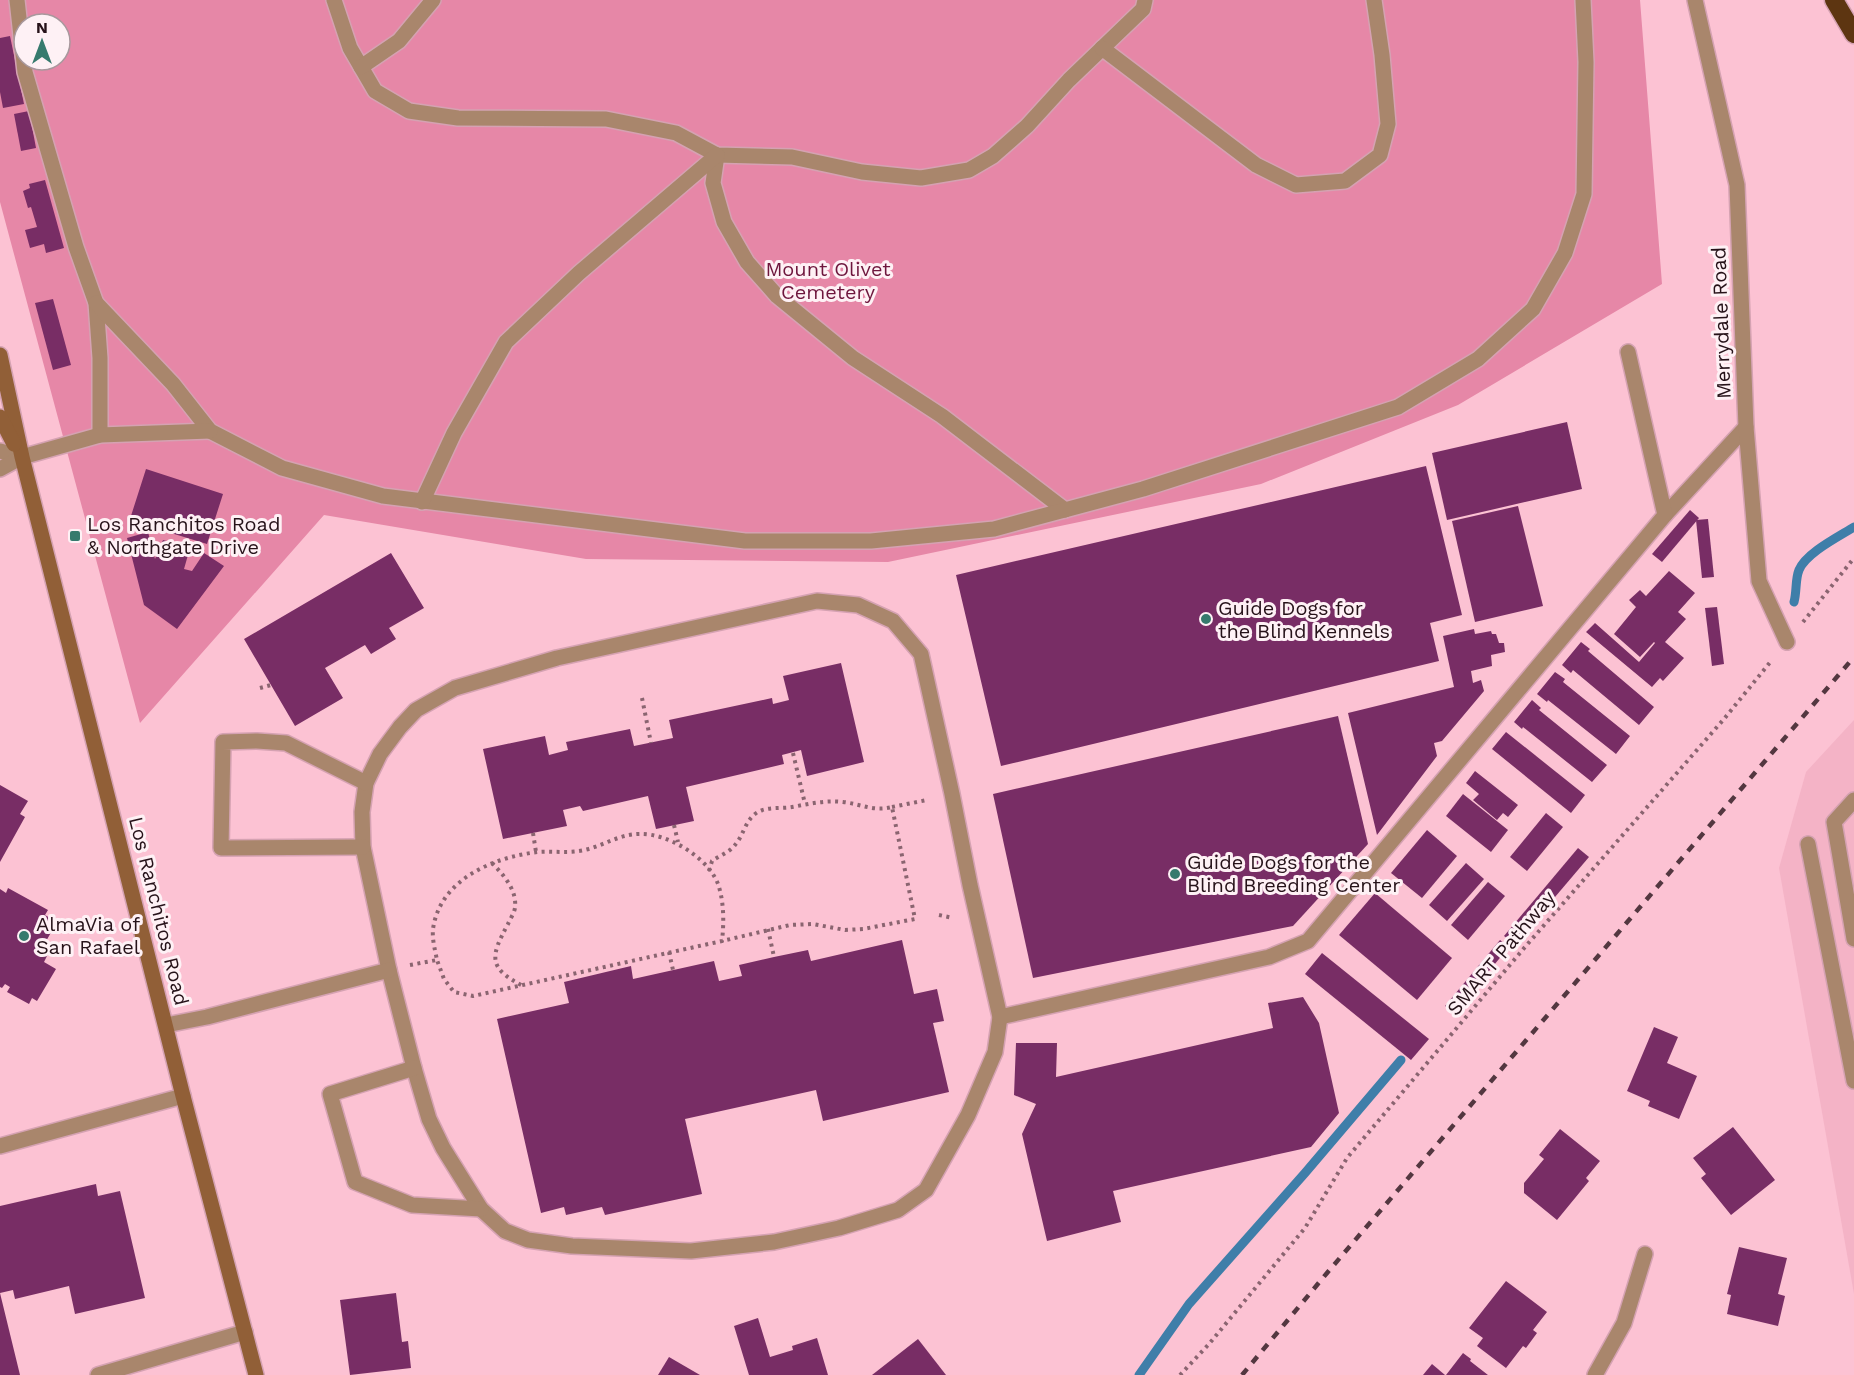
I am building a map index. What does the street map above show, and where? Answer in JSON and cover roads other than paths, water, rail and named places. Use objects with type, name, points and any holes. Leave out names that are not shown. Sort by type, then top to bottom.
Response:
[{"type":"highway","points":[[1834,0],[1854,34]]},
{"type":"main road","name":"Los Ranchitos Road","points":[[0,355],[22,457],[183,1096],[256,1375]]},
{"type":"main road","name":"Los Ranchitos Road","points":[[0,417],[22,457]]},
{"type":"street","points":[[17,0],[25,72],[76,248],[96,303],[100,358],[100,435]]},
{"type":"street","points":[[334,0],[350,48],[375,91],[409,111],[458,118],[606,119],[676,133],[717,155],[792,156],[862,172],[921,178],[969,170],[993,156],[1027,126],[1143,9],[1145,0]]},
{"type":"street","points":[[361,67],[399,42],[433,0]]},
{"type":"street","points":[[1102,48],[1256,165],[1296,185],[1345,181],[1380,155],[1388,124],[1374,0]]},
{"type":"street","points":[[96,303],[173,384],[210,431],[282,468],[383,496],[745,541],[871,541],[994,529],[1143,489],[1398,407],[1478,359],[1533,309],[1565,253],[1584,194],[1586,62],[1583,0]]},
{"type":"street","name":"Merrydale Road","points":[[1695,0],[1737,185],[1746,427],[1759,580],[1787,642]]},
{"type":"street","points":[[717,155],[713,183],[724,222],[747,262],[777,296],[853,358],[942,416],[1065,510]]},
{"type":"street","points":[[422,502],[453,433],[506,342],[579,273],[717,155]]},
{"type":"street","points":[[1628,352],[1665,515]]},
{"type":"street","points":[[1000,1017],[1269,957],[1308,941],[1665,515],[1746,427]]},
{"type":"street","points":[[0,469],[22,457],[100,435],[210,431]]},
{"type":"street","points":[[0,451],[22,457]]},
{"type":"street","points":[[817,601],[858,605],[893,621],[921,654],[1000,1017],[995,1052],[968,1115],[926,1190],[898,1210],[839,1228],[774,1242],[691,1251],[572,1246],[528,1240],[505,1231],[481,1209],[460,1178],[429,1119],[388,970],[363,847],[362,812],[366,783],[380,754],[416,710],[455,688],[502,673],[557,658],[817,601]]},
{"type":"street","points":[[363,847],[221,848],[223,742],[286,743],[366,783]]},
{"type":"street","points":[[1854,800],[1834,822],[1854,939]]},
{"type":"street","points":[[1808,844],[1854,1081]]},
{"type":"street","points":[[166,1025],[207,1017],[388,970]]},
{"type":"street","points":[[414,1068],[330,1094],[355,1182],[412,1205],[481,1209]]},
{"type":"street","points":[[0,1146],[183,1096]]},
{"type":"street","points":[[1594,1375],[1624,1323],[1645,1254]]},
{"type":"street","points":[[98,1375],[245,1332]]},
{"type":"waterway","points":[[1794,602],[1798,574],[1803,564],[1823,546],[1854,527]]},
{"type":"waterway","points":[[1139,1375],[1189,1304],[1401,1060]]},
{"type":"railway","points":[[1242,1375],[1854,657]]},
{"type":"place","name":"Los Ranchitos Road & Northgate Drive","points":[[75,536]]},
{"type":"place","name":"Guide Dogs for the Blind Kennels","points":[[1206,619]]},
{"type":"place","name":"Guide Dogs for the Blind Breeding Center","points":[[1175,874]]},
{"type":"place","name":"AlmaVia of San Rafael","points":[[24,936]]},
{"type":"park label","name":"Mount Olivet Cemetery","points":[[828,280]]}]
